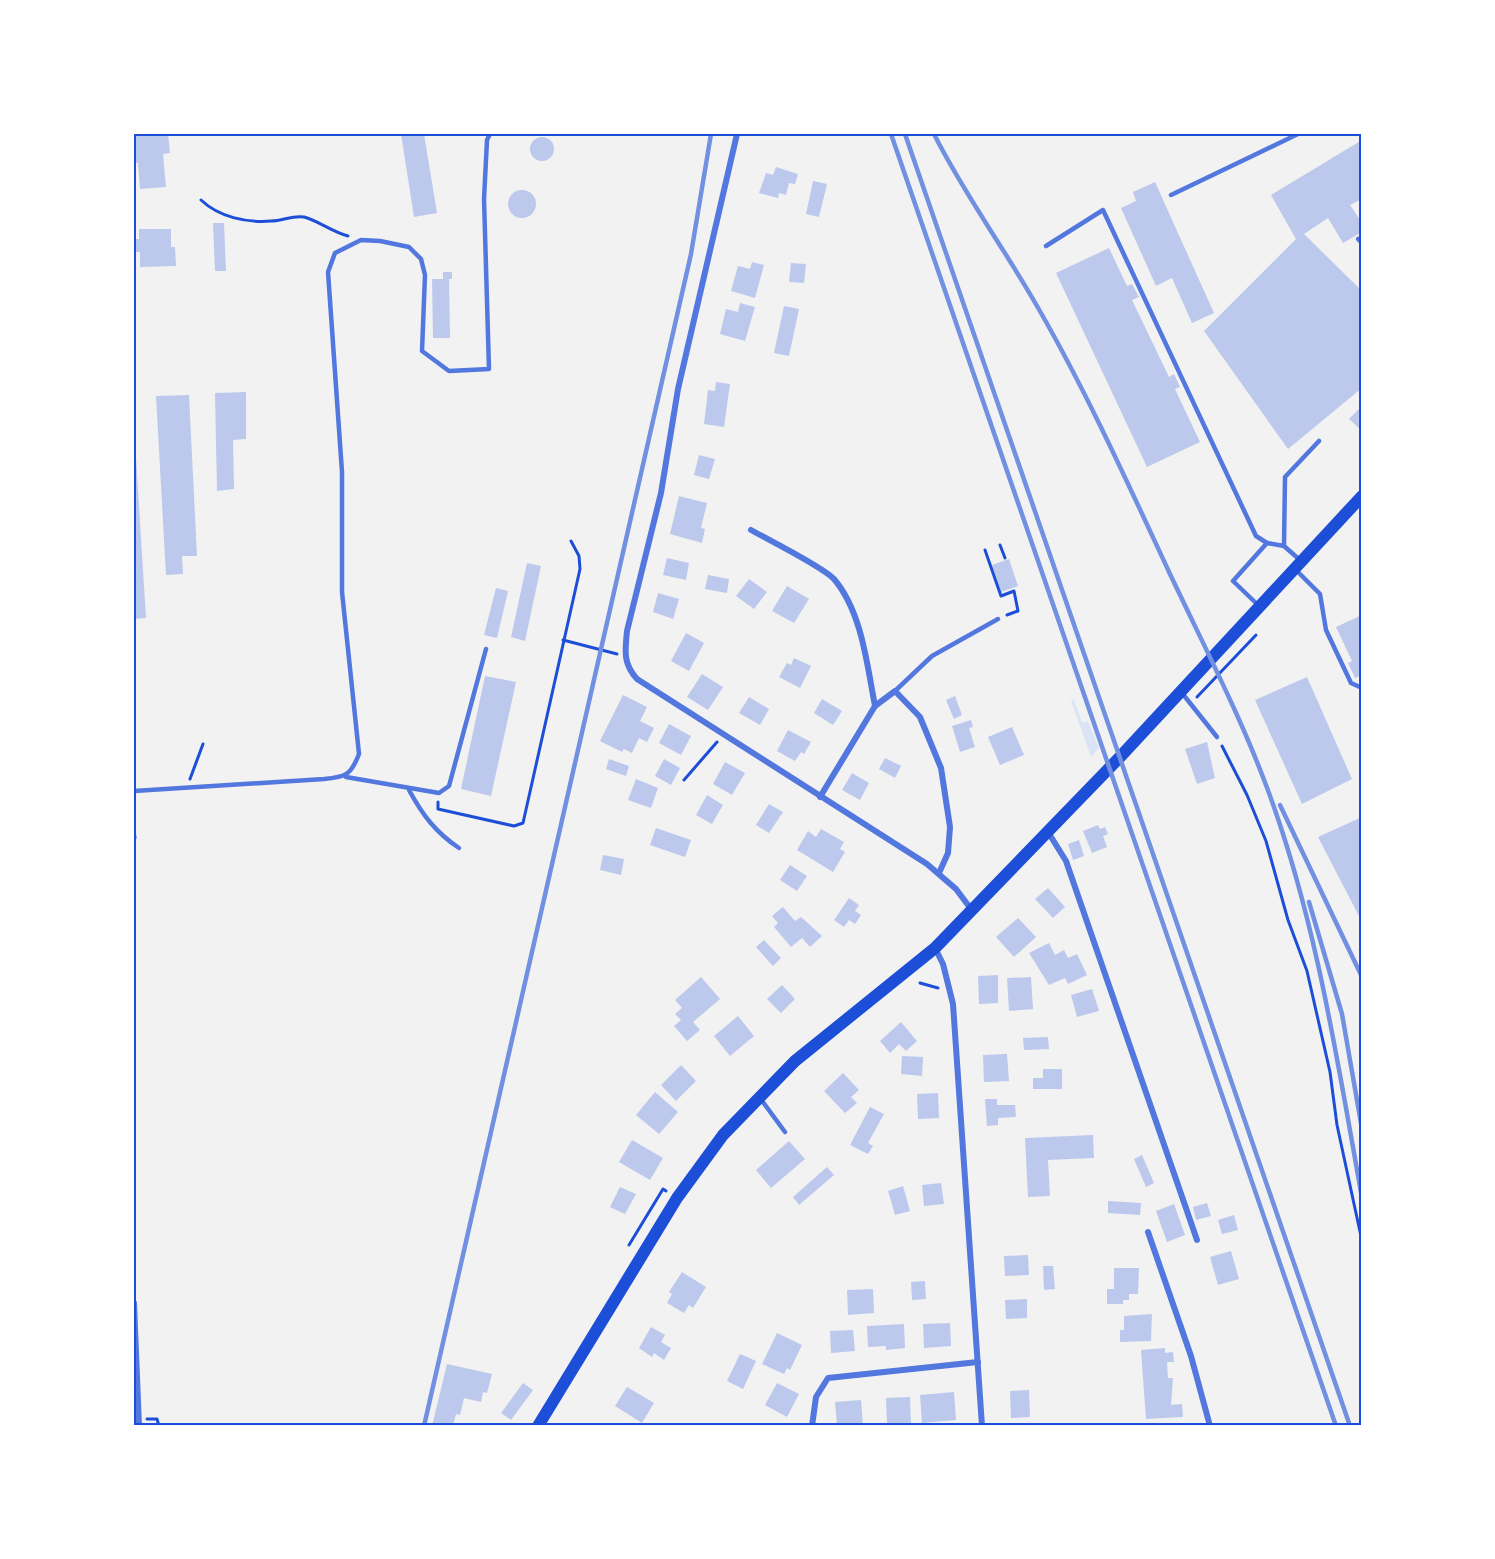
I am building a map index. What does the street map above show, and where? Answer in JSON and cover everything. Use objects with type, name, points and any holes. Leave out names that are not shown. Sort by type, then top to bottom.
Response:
[{"type":"main road","points":[[538,1425],[677,1198],[723,1135],[759,1096],[850,1015],[934,948],[1181,692],[1362,496]]},
{"type":"street","points":[[737,134],[678,389],[661,493],[627,631],[624,654],[628,669],[637,679],[722,735],[939,873],[971,909]]},
{"type":"street","points":[[751,530],[833,578],[849,602],[862,642],[875,706]]},
{"type":"street","points":[[819,797],[875,706],[895,691],[920,717],[941,768],[950,827],[948,853],[939,873]]},
{"type":"street","points":[[1048,832],[1066,861],[1197,1240]]},
{"type":"street","points":[[934,948],[943,964],[953,1004],[982,1425]]},
{"type":"street","points":[[1148,1232],[1195,1367],[1210,1425]]},
{"type":"street","points":[[134,1303],[139,1425]]},
{"type":"street","points":[[812,1425],[816,1397],[828,1378],[978,1362]]},
{"type":"lane","points":[[346,777],[353,770],[359,754],[342,592],[342,472],[328,272],[335,253],[361,240],[409,247],[421,260],[425,275],[422,351],[449,371],[489,369],[484,199],[487,140],[490,134]]},
{"type":"lane","points":[[1170,195],[1298,134]]},
{"type":"lane","points":[[1046,246],[1103,210],[1256,536],[1267,543],[1284,546]]},
{"type":"lane","points":[[1319,441],[1285,477],[1284,546],[1320,594],[1326,630],[1352,683],[1362,688]]},
{"type":"lane","points":[[1259,606],[1233,582],[1267,543]]},
{"type":"lane","points":[[895,691],[932,656],[998,619]]},
{"type":"lane","points":[[134,791],[346,777],[439,793],[449,786],[453,777],[486,649]]},
{"type":"lane","points":[[1181,692],[1217,737]]},
{"type":"lane","points":[[409,789],[423,815],[442,836],[459,848]]},
{"type":"lane","points":[[759,1096],[785,1132]]},
{"type":"path","points":[[201,200],[213,211],[239,219],[271,221],[296,216],[307,218],[333,232],[361,240]]},
{"type":"path","points":[[439,793],[438,809],[514,826],[523,823],[580,569],[579,556],[571,542]]},
{"type":"path","points":[[1000,545],[1005,558]]},
{"type":"path","points":[[985,550],[1001,596],[1014,591],[1018,607],[1018,611],[998,619]]},
{"type":"path","points":[[1191,704],[1256,635]]},
{"type":"path","points":[[563,640],[624,654]]},
{"type":"path","points":[[684,780],[722,735]]},
{"type":"path","points":[[1217,737],[1247,795],[1266,841],[1288,920],[1306,971],[1330,1072],[1337,1125],[1362,1241]]},
{"type":"path","points":[[188,787],[203,744]]},
{"type":"path","points":[[134,830],[135,838]]},
{"type":"path","points":[[629,1245],[663,1189]]},
{"type":"shaded area","points":[[1074,700],[1082,722],[1088,721],[1099,748],[1091,757],[1071,701]]},
{"type":"building","points":[[168,134],[170,153],[163,154],[166,187],[140,189],[138,163],[135,163],[134,136]]},
{"type":"building","points":[[401,134],[424,134],[437,213],[414,217]]},
{"type":"building","points":[[542,137],[550,141],[554,149],[550,157],[542,161],[534,157],[530,149],[534,141]]},
{"type":"building","points":[[1362,140],[1362,199],[1350,205],[1362,223],[1362,232],[1343,243],[1328,218],[1304,234],[1362,291],[1362,388],[1288,449],[1204,331],[1296,239],[1271,195]]},
{"type":"building","points":[[776,167],[798,174],[795,184],[789,183],[786,195],[779,193],[778,198],[759,193],[766,173],[773,175]]},
{"type":"building","points":[[813,181],[827,184],[819,217],[806,214]]},
{"type":"building","points":[[1155,182],[1214,313],[1192,323],[1172,278],[1156,286],[1121,208],[1136,201],[1133,192]]},
{"type":"building","points":[[522,190],[532,194],[536,204],[532,214],[522,218],[512,214],[508,204],[512,194]]},
{"type":"building","points":[[213,223],[224,223],[226,271],[215,271]]},
{"type":"building","points":[[139,229],[171,229],[171,247],[175,247],[176,266],[140,267],[140,252],[136,252],[135,239],[139,239]]},
{"type":"building","points":[[1109,248],[1127,286],[1132,284],[1139,297],[1132,300],[1169,377],[1174,374],[1180,387],[1175,389],[1200,442],[1147,467],[1056,273]]},
{"type":"building","points":[[752,262],[764,265],[755,298],[731,291],[738,266],[750,269]]},
{"type":"building","points":[[791,263],[806,264],[804,283],[789,282]]},
{"type":"building","points":[[443,272],[452,272],[452,279],[449,279],[450,338],[433,338],[432,279],[443,279]]},
{"type":"building","points":[[740,303],[755,307],[745,341],[720,334],[726,309],[738,312]]},
{"type":"building","points":[[784,306],[799,309],[789,356],[774,353]]},
{"type":"building","points":[[716,382],[730,384],[724,427],[704,424],[708,390],[715,391]]},
{"type":"building","points":[[246,392],[246,439],[233,440],[234,489],[217,491],[215,393]]},
{"type":"building","points":[[189,395],[197,556],[182,556],[183,574],[166,575],[156,396]]},
{"type":"building","points":[[1362,406],[1362,431],[1349,419]]},
{"type":"building","points":[[134,425],[146,618],[134,619]]},
{"type":"building","points":[[699,455],[715,459],[709,479],[694,475]]},
{"type":"building","points":[[679,496],[707,503],[701,528],[705,529],[702,543],[670,534]]},
{"type":"building","points":[[667,558],[689,563],[686,580],[663,575]]},
{"type":"building","points":[[1009,559],[1018,586],[1001,592],[992,565]]},
{"type":"building","points":[[527,563],[541,566],[525,641],[511,637]]},
{"type":"building","points":[[708,575],[729,579],[727,593],[705,589]]},
{"type":"building","points":[[749,579],[767,592],[754,609],[736,596]]},
{"type":"building","points":[[787,586],[809,599],[794,623],[772,611]]},
{"type":"building","points":[[496,588],[508,591],[497,638],[484,635]]},
{"type":"building","points":[[658,593],[679,599],[673,619],[653,612]]},
{"type":"building","points":[[1362,615],[1362,675],[1355,678],[1348,663],[1352,661],[1336,627]]},
{"type":"building","points":[[686,633],[704,643],[689,671],[671,661]]},
{"type":"building","points":[[794,658],[811,666],[800,688],[779,677],[787,663],[791,665]]},
{"type":"building","points":[[702,674],[723,687],[708,710],[687,697]]},
{"type":"building","points":[[485,676],[516,682],[491,796],[461,789]]},
{"type":"building","points":[[1307,677],[1352,779],[1302,804],[1255,700]]},
{"type":"building","points":[[623,695],[647,707],[640,721],[654,728],[647,742],[639,738],[632,753],[624,749],[622,752],[600,741]]},
{"type":"building","points":[[955,696],[962,715],[954,719],[946,700]]},
{"type":"building","points":[[749,697],[769,709],[760,725],[739,713]]},
{"type":"building","points":[[822,699],[842,711],[833,725],[814,713]]},
{"type":"building","points":[[971,720],[973,727],[969,728],[975,747],[960,752],[952,726]]},
{"type":"building","points":[[669,724],[691,736],[681,755],[659,743]]},
{"type":"building","points":[[1012,727],[1024,755],[1000,765],[988,737]]},
{"type":"building","points":[[788,730],[811,742],[804,754],[801,752],[795,761],[777,751]]},
{"type":"building","points":[[1207,742],[1215,778],[1197,784],[1185,749]]},
{"type":"building","points":[[885,758],[901,766],[895,778],[879,769]]},
{"type":"building","points":[[609,759],[629,766],[626,776],[606,769]]},
{"type":"building","points":[[664,759],[680,768],[671,785],[655,776]]},
{"type":"building","points":[[725,762],[745,773],[732,795],[713,784]]},
{"type":"building","points":[[852,773],[869,783],[860,800],[842,790]]},
{"type":"building","points":[[636,779],[658,788],[651,808],[628,800]]},
{"type":"building","points":[[707,795],[723,805],[712,824],[696,815]]},
{"type":"building","points":[[769,804],[783,812],[769,833],[756,825]]},
{"type":"building","points":[[1362,817],[1362,922],[1318,837]]},
{"type":"building","points":[[1098,825],[1100,829],[1105,827],[1108,834],[1103,836],[1107,847],[1092,853],[1083,831]]},
{"type":"building","points":[[656,828],[691,840],[685,857],[650,845]]},
{"type":"building","points":[[821,829],[844,842],[840,849],[845,852],[833,872],[797,850],[808,831],[816,837]]},
{"type":"building","points":[[1079,840],[1084,856],[1073,860],[1068,844]]},
{"type":"building","points":[[603,855],[624,859],[621,875],[600,870]]},
{"type":"building","points":[[790,865],[807,876],[797,891],[780,880]]},
{"type":"building","points":[[1048,888],[1065,907],[1053,918],[1035,899]]},
{"type":"building","points":[[849,898],[859,905],[855,911],[861,915],[855,924],[849,920],[844,927],[834,920]]},
{"type":"building","points":[[783,907],[795,921],[801,917],[822,936],[810,947],[802,938],[791,947],[774,927],[778,923],[772,916]]},
{"type":"building","points":[[1018,918],[1036,937],[1014,957],[996,937]]},
{"type":"building","points":[[764,940],[781,958],[773,966],[756,947]]},
{"type":"building","points":[[1049,943],[1055,955],[1064,950],[1068,958],[1077,954],[1087,975],[1068,984],[1065,978],[1049,985],[1029,953]]},
{"type":"building","points":[[998,975],[998,1003],[979,1004],[978,976]]},
{"type":"building","points":[[701,977],[720,999],[693,1022],[700,1030],[687,1041],[674,1026],[681,1020],[675,1014],[682,1008],[675,1000]]},
{"type":"building","points":[[1031,977],[1033,1009],[1009,1011],[1007,978]]},
{"type":"building","points":[[782,985],[795,999],[781,1013],[767,999]]},
{"type":"building","points":[[1092,989],[1099,1011],[1077,1017],[1071,995]]},
{"type":"building","points":[[738,1016],[754,1036],[730,1056],[714,1036]]},
{"type":"building","points":[[901,1022],[917,1041],[906,1051],[899,1044],[890,1053],[880,1041]]},
{"type":"building","points":[[1048,1037],[1049,1049],[1024,1050],[1023,1038]]},
{"type":"building","points":[[1007,1054],[1009,1081],[984,1082],[983,1055]]},
{"type":"building","points":[[902,1056],[923,1057],[922,1076],[901,1074]]},
{"type":"building","points":[[681,1065],[696,1081],[676,1101],[661,1085]]},
{"type":"building","points":[[1043,1069],[1062,1069],[1062,1089],[1033,1089],[1033,1078],[1043,1078]]},
{"type":"building","points":[[843,1073],[859,1090],[851,1097],[857,1103],[845,1113],[824,1091]]},
{"type":"building","points":[[655,1092],[678,1112],[659,1134],[636,1115]]},
{"type":"building","points":[[938,1093],[939,1118],[918,1119],[917,1094]]},
{"type":"building","points":[[985,1099],[997,1099],[997,1105],[1015,1105],[1016,1117],[998,1118],[998,1125],[987,1126]]},
{"type":"building","points":[[870,1107],[884,1114],[868,1143],[873,1146],[868,1154],[850,1145]]},
{"type":"building","points":[[1093,1135],[1094,1158],[1048,1160],[1050,1196],[1028,1197],[1025,1138]]},
{"type":"building","points":[[632,1140],[663,1158],[650,1180],[619,1162]]},
{"type":"building","points":[[789,1141],[805,1159],[771,1188],[756,1170]]},
{"type":"building","points":[[1142,1155],[1154,1183],[1146,1187],[1134,1159]]},
{"type":"building","points":[[827,1167],[834,1175],[799,1205],[793,1197]]},
{"type":"building","points":[[941,1183],[944,1204],[924,1206],[922,1185]]},
{"type":"building","points":[[903,1186],[910,1211],[895,1215],[888,1191]]},
{"type":"building","points":[[620,1187],[636,1194],[625,1214],[610,1207]]},
{"type":"building","points":[[1108,1201],[1141,1203],[1140,1215],[1108,1213]]},
{"type":"building","points":[[1207,1203],[1211,1216],[1196,1220],[1193,1207]]},
{"type":"building","points":[[1174,1204],[1185,1235],[1167,1242],[1156,1211]]},
{"type":"building","points":[[1234,1215],[1238,1230],[1222,1234],[1218,1220]]},
{"type":"building","points":[[1231,1251],[1239,1279],[1218,1285],[1210,1257]]},
{"type":"building","points":[[1028,1255],[1029,1275],[1005,1276],[1004,1256]]},
{"type":"building","points":[[1043,1266],[1053,1266],[1055,1289],[1044,1290]]},
{"type":"building","points":[[1114,1268],[1139,1268],[1138,1294],[1129,1294],[1129,1300],[1123,1300],[1123,1304],[1107,1304],[1107,1289],[1114,1289]]},
{"type":"building","points":[[682,1272],[706,1287],[693,1308],[689,1305],[684,1313],[667,1303],[672,1294],[669,1292]]},
{"type":"building","points":[[925,1281],[926,1299],[912,1300],[911,1282]]},
{"type":"building","points":[[873,1289],[874,1313],[848,1315],[847,1290]]},
{"type":"building","points":[[1027,1299],[1027,1318],[1006,1319],[1005,1300]]},
{"type":"building","points":[[1152,1314],[1151,1341],[1120,1342],[1120,1330],[1124,1330],[1124,1316]]},
{"type":"building","points":[[950,1323],[951,1346],[924,1348],[923,1324]]},
{"type":"building","points":[[904,1324],[905,1348],[886,1350],[886,1346],[868,1347],[867,1326]]},
{"type":"building","points":[[651,1327],[665,1335],[661,1342],[671,1348],[664,1360],[654,1353],[652,1357],[639,1348]]},
{"type":"building","points":[[853,1330],[855,1351],[831,1353],[830,1331]]},
{"type":"building","points":[[777,1333],[802,1345],[790,1370],[787,1368],[784,1374],[762,1364]]},
{"type":"building","points":[[1165,1348],[1165,1353],[1173,1352],[1174,1362],[1167,1362],[1168,1378],[1173,1378],[1171,1405],[1182,1404],[1183,1417],[1146,1419],[1141,1350]]},
{"type":"building","points":[[740,1354],[756,1361],[743,1389],[727,1381]]},
{"type":"building","points":[[447,1364],[492,1374],[487,1393],[483,1392],[481,1402],[464,1398],[460,1415],[456,1414],[453,1426],[432,1426]]},
{"type":"building","points":[[523,1383],[533,1390],[511,1420],[501,1413]]},
{"type":"building","points":[[777,1383],[799,1394],[787,1417],[765,1405]]},
{"type":"building","points":[[627,1387],[654,1403],[642,1423],[615,1406]]},
{"type":"building","points":[[1029,1390],[1030,1417],[1011,1418],[1010,1391]]},
{"type":"building","points":[[954,1392],[956,1420],[922,1423],[920,1395]]},
{"type":"building","points":[[910,1397],[911,1424],[887,1425],[886,1398]]},
{"type":"building","points":[[861,1400],[863,1426],[837,1426],[835,1402]]},
{"type":"railway","points":[[424,1426],[691,254],[711,134]]},
{"type":"railway","points":[[891,134],[1336,1426]]},
{"type":"railway","points":[[905,134],[1350,1426]]},
{"type":"railway","points":[[934,134],[959,180],[1028,290],[1076,377],[1220,679],[1266,785],[1299,886],[1312,937],[1334,1041],[1362,1198]]},
{"type":"railway","points":[[1280,805],[1362,977]]},
{"type":"railway","points":[[1309,902],[1342,1014],[1362,1129]]}]
